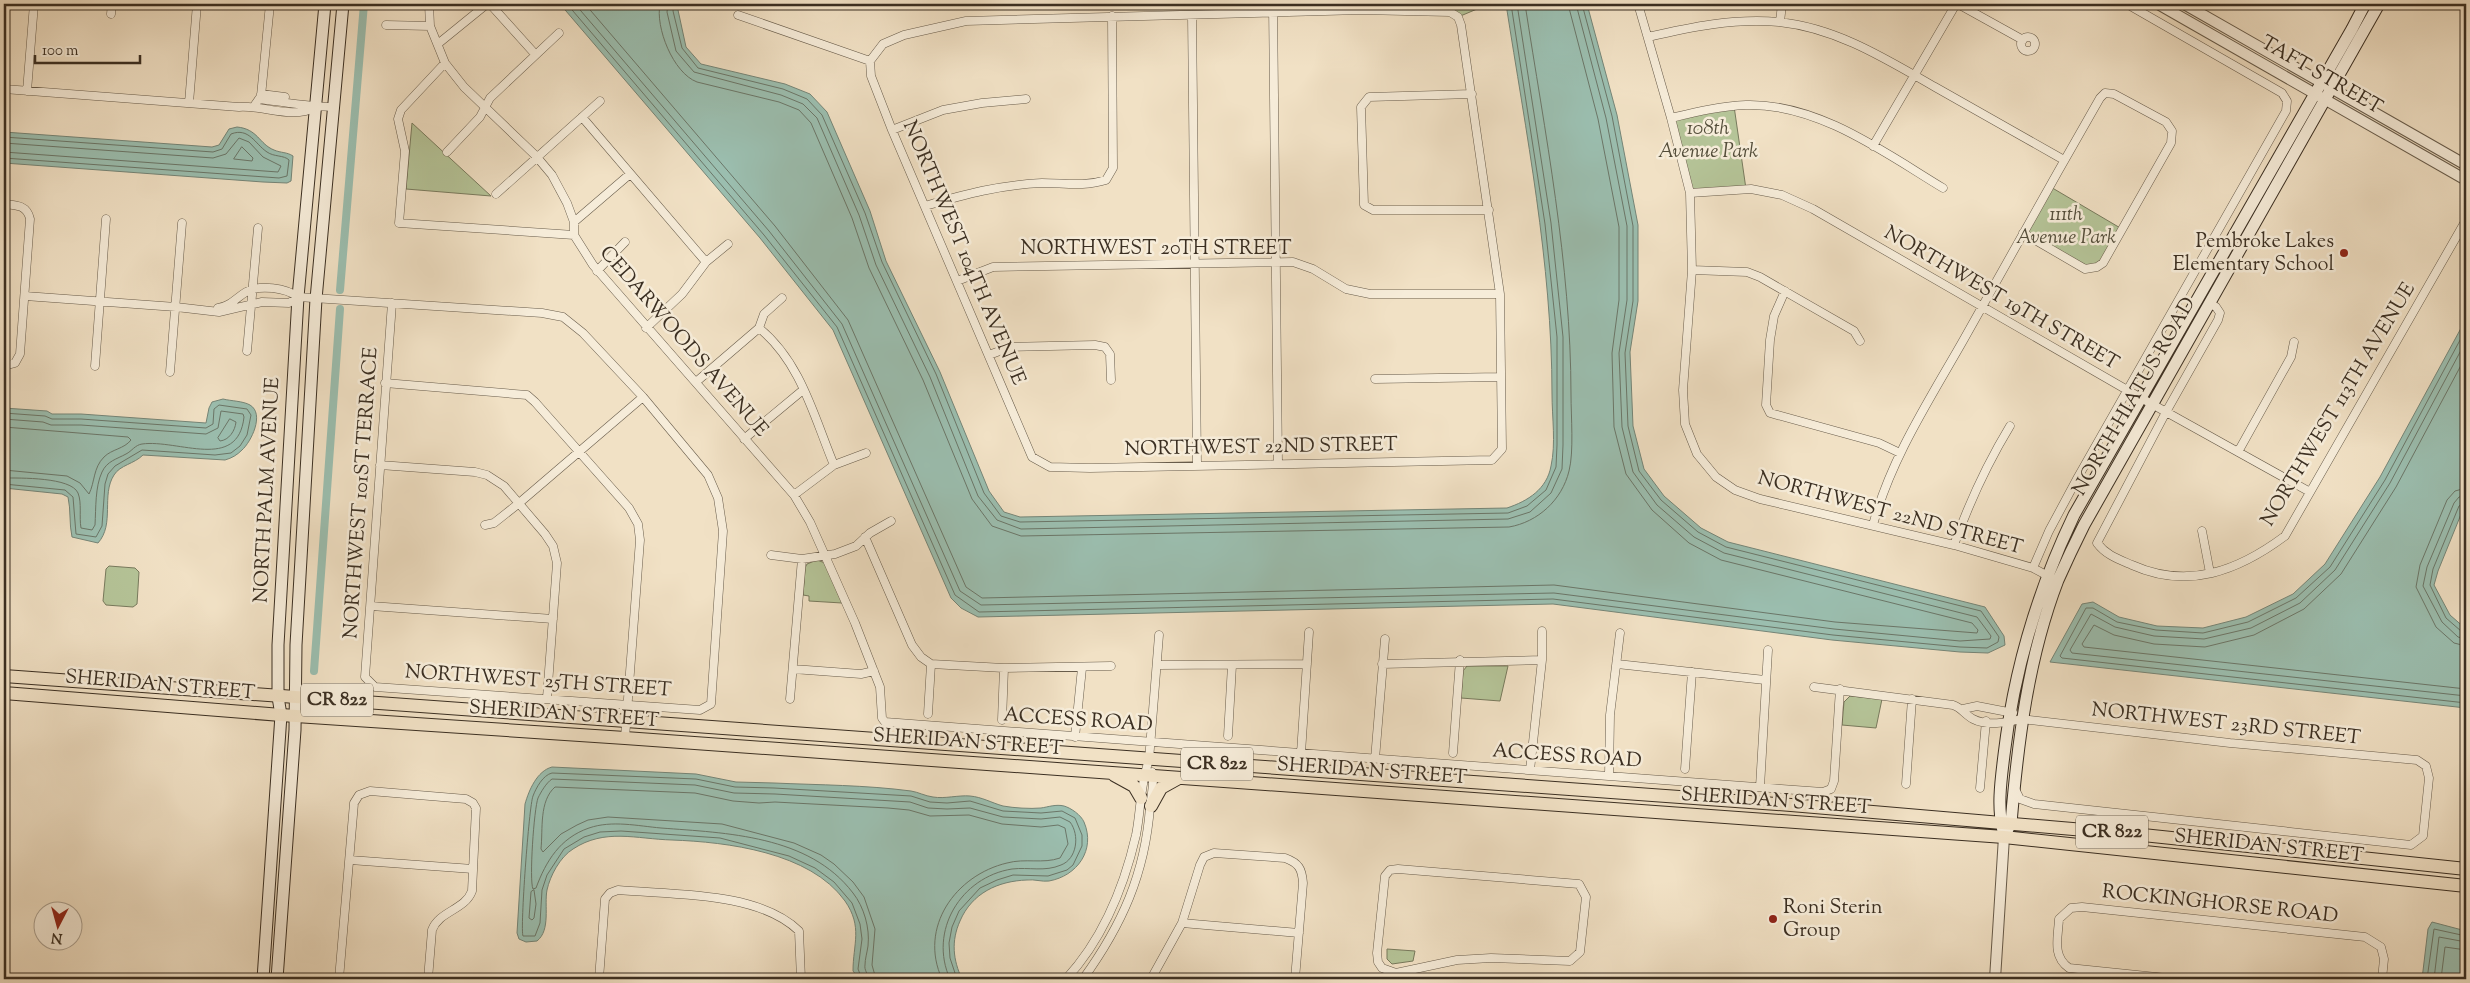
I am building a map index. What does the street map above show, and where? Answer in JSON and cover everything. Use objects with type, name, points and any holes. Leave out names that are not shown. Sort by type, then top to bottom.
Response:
[{"type":"main road","name":"NORTH PALM AVENUE","points":[[263,979],[281,715],[278,696],[278,644],[298,298],[325,4]]},
{"type":"main road","name":"NORTH PALM AVENUE","points":[[278,979],[296,716],[296,645],[316,299],[343,4]]},
{"type":"main road","name":"NORTH HIATUS ROAD","points":[[2006,823],[2000,786],[2008,723],[2018,667],[2048,575],[2074,515],[2365,4]]},
{"type":"main road","name":"NORTH HIATUS ROAD","points":[[2004,837],[2015,789],[2021,719],[2043,628],[2058,580],[2084,525],[2332,89],[2378,4]]},
{"type":"main road","points":[[2273,166],[2284,172]]},
{"type":"main road","name":"SHERIDAN STREET","points":[[4,676],[1149,760],[1756,802],[2143,835],[2466,869]]},
{"type":"main road","name":"SHERIDAN STREET","points":[[4,692],[281,715],[1110,772],[2004,837],[2466,886]]},
{"type":"main road","points":[[1110,772],[1134,786],[1146,802],[1161,788],[1179,778]]},
{"type":"main road","points":[[1451,797],[1452,781]]},
{"type":"main road","points":[[1756,802],[1756,819]]},
{"type":"street","points":[[27,91],[34,4]]},
{"type":"street","points":[[111,14],[112,4]]},
{"type":"street","points":[[189,103],[197,4]]},
{"type":"street","points":[[270,4],[258,100],[263,110],[306,113],[316,107]]},
{"type":"street","name":"CEDARWOODS AVENUE","points":[[429,4],[430,26],[439,43],[445,63],[464,87],[486,106],[536,156],[560,191],[574,222],[574,235],[598,271],[794,495],[810,522],[826,556],[874,671],[880,687],[882,718],[885,722]]},
{"type":"street","points":[[439,43],[489,4],[535,54]]},
{"type":"street","name":"NORTHWEST 22ND STREET","points":[[1638,4],[1671,118],[1690,193],[1692,270],[1683,390],[1685,424],[1697,454],[1716,477],[1735,490],[1760,499],[1954,545],[2033,568],[2058,580]]},
{"type":"street","points":[[1780,22],[1782,4]]},
{"type":"street","points":[[1874,146],[1957,4],[2023,40]]},
{"type":"street","name":"TAFT STREET","points":[[2127,4],[2282,93],[2287,101],[2286,111],[2127,390]]},
{"type":"street","name":"TAFT STREET","points":[[2158,4],[2220,39],[2318,88],[2332,89],[2466,165]]},
{"type":"street","name":"TAFT STREET","points":[[2184,4],[2227,28],[2318,88],[2325,99],[2466,180]]},
{"type":"street","points":[[738,14],[870,61],[883,44],[904,35],[966,21],[1192,15],[1273,8],[1361,7],[1450,12],[1458,17],[1461,25],[1489,210],[1500,294],[1501,377],[1375,379]]},
{"type":"street","points":[[1273,8],[1278,464]]},
{"type":"street","points":[[1192,15],[1197,465]]},
{"type":"street","points":[[925,206],[984,189],[1042,183],[1091,185],[1106,180],[1113,168],[1112,16]]},
{"type":"street","points":[[1648,37],[1690,27],[1734,21],[1780,22],[1820,30],[1863,46],[2064,160]]},
{"type":"street","points":[[386,24],[430,26]]},
{"type":"street","points":[[2220,39],[2227,28]]},
{"type":"street","points":[[447,152],[480,117],[490,98],[559,33]]},
{"type":"street","name":"NORTHWEST 104TH AVENUE","points":[[870,61],[871,76],[892,130],[1032,457]]},
{"type":"street","points":[[445,63],[401,110],[398,119],[405,151],[400,223],[574,235]]},
{"type":"street","points":[[4,89],[239,107],[258,100],[292,99],[295,102],[316,107],[334,107]]},
{"type":"street","points":[[1873,525],[1880,500],[1900,453],[1982,307],[2023,233],[2064,160],[2104,93],[2114,94],[2166,122],[2172,130],[2171,143],[2103,263],[2097,267],[2085,268],[2023,233]]},
{"type":"street","points":[[1472,94],[1369,97],[1362,107],[1364,205],[1373,210],[1489,210]]},
{"type":"street","points":[[892,130],[943,110],[982,103],[1026,99]]},
{"type":"street","points":[[496,194],[600,100]]},
{"type":"street","points":[[1671,118],[1708,108],[1748,105],[1794,111],[1830,123],[1874,146],[1944,188]]},
{"type":"street","points":[[582,117],[706,262]]},
{"type":"street","points":[[2435,162],[2442,151]]},
{"type":"street","points":[[574,222],[630,174]]},
{"type":"street","name":"NORTHWEST 19TH STREET","points":[[1690,193],[1751,189],[1782,195],[1813,209],[2141,398],[2310,492]]},
{"type":"street","points":[[4,204],[19,206],[27,210],[30,221],[20,354],[15,363],[4,366]]},
{"type":"street","points":[[95,366],[106,219]]},
{"type":"street","name":"NORTHWEST 113TH AVENUE","points":[[2210,573],[2231,568],[2262,554],[2285,536],[2466,220]]},
{"type":"street","points":[[170,372],[182,223]]},
{"type":"street","points":[[247,351],[258,228]]},
{"type":"street","points":[[598,271],[625,242]]},
{"type":"street","points":[[646,328],[682,294],[706,262],[728,244]]},
{"type":"street","name":"NORTHWEST 20TH STREET","points":[[957,281],[993,268],[1196,262],[1293,262],[1313,269],[1346,289],[1370,294],[1500,294]]},
{"type":"street","points":[[1692,270],[1747,272],[1785,291],[1854,331],[1860,341]]},
{"type":"street","points":[[264,302],[266,289]]},
{"type":"street","points":[[201,309],[225,307],[253,290],[290,290],[298,298]]},
{"type":"street","points":[[1785,291],[1774,316],[1770,340],[1766,405],[1770,413],[1879,443],[1900,453]]},
{"type":"street","points":[[25,296],[176,306],[219,312],[264,302],[289,303],[298,298],[542,313],[563,318],[583,333],[643,397],[578,450],[518,504],[494,523],[485,525]]},
{"type":"street","points":[[696,382],[759,328],[764,314],[782,298]]},
{"type":"street","name":"NORTHWEST 101ST TERRACE","points":[[369,684],[365,677],[392,303]]},
{"type":"street","points":[[2202,531],[2210,573],[2195,577],[2168,577],[2146,572],[2104,553],[2097,543],[2166,412],[2218,320],[2220,313],[2210,303]]},
{"type":"street","points":[[759,328],[783,351],[803,390],[834,466]]},
{"type":"street","points":[[2238,452],[2292,357],[2294,342]]},
{"type":"street","points":[[989,355],[1010,347],[1095,345],[1105,347],[1110,354],[1112,380]]},
{"type":"street","name":"NORTHWEST 22ND STREET","points":[[1032,457],[1050,467],[1090,468],[1492,460],[1502,449],[1501,377]]},
{"type":"street","points":[[385,383],[527,395],[629,508],[638,524],[640,540],[625,738]]},
{"type":"street","points":[[744,439],[803,390]]},
{"type":"street","points":[[2033,568],[2049,531],[2127,390]]},
{"type":"street","name":"NORTHWEST 25TH STREET","points":[[369,684],[375,687],[700,710],[706,709],[711,704],[723,531],[722,513],[718,498],[708,476],[643,397]]},
{"type":"street","points":[[1954,545],[1967,507],[1992,456],[2010,426]]},
{"type":"street","points":[[794,495],[834,466],[866,453]]},
{"type":"street","points":[[380,464],[475,472],[487,475],[504,486],[553,546],[557,563],[547,698]]},
{"type":"street","points":[[771,555],[802,559],[826,556],[856,546],[865,537],[891,521]]},
{"type":"street","points":[[865,537],[912,644],[921,658],[931,664],[1004,668],[1111,666]]},
{"type":"street","points":[[790,699],[802,559]]},
{"type":"street","points":[[371,606],[553,619]]},
{"type":"street","points":[[1530,770],[1542,660],[1542,631]]},
{"type":"street","points":[[1301,753],[1309,632]]},
{"type":"street","points":[[1609,776],[1610,715],[1620,633]]},
{"type":"street","points":[[1083,979],[1115,930],[1134,888],[1149,832],[1146,802],[1159,635]]},
{"type":"street","points":[[1375,759],[1384,639]]},
{"type":"street","points":[[1760,787],[1768,650]]},
{"type":"street","points":[[1382,664],[1460,660],[1542,660]]},
{"type":"street","points":[[1453,753],[1460,660]]},
{"type":"street","points":[[928,714],[931,664]]},
{"type":"street","points":[[1158,665],[1307,664]]},
{"type":"street","points":[[1617,664],[1765,680]]},
{"type":"street","points":[[1228,736],[1232,665]]},
{"type":"street","points":[[1002,720],[1004,668]]},
{"type":"street","points":[[1075,737],[1082,668]]},
{"type":"street","points":[[793,669],[861,674],[874,671]]},
{"type":"street","points":[[1685,769],[1692,672]]},
{"type":"street","points":[[1814,687],[1953,705],[1963,709],[1973,719],[2008,723],[2021,719]]},
{"type":"street","name":"ACCESS ROAD","points":[[885,722],[1822,792],[1831,789],[1834,781],[1840,689]]},
{"type":"street","points":[[1906,784],[1912,699]]},
{"type":"street","points":[[1963,709],[1977,706],[2010,711],[2021,719]]},
{"type":"street","name":"NORTHWEST 23RD STREET","points":[[2021,719],[2230,743],[2417,760],[2426,766],[2429,778],[2423,836],[2418,842]]},
{"type":"street","points":[[1980,788],[1986,721]]},
{"type":"street","points":[[1000,749],[1001,732]]},
{"type":"street","points":[[1066,979],[1104,927],[1122,883],[1146,802],[1148,775]]},
{"type":"street","name":"SHERIDAN STREET","points":[[2015,789],[2020,798],[2034,804],[2411,845],[2418,842]]},
{"type":"street","points":[[339,979],[354,803],[359,795],[370,791],[466,799],[473,803],[476,812],[470,897],[434,923],[428,979]]},
{"type":"street","name":"NORTH HIATUS ROAD","points":[[1995,979],[2004,837]]},
{"type":"street","points":[[1151,979],[1182,924],[1200,865],[1204,857],[1214,853],[1286,858],[1296,862],[1302,872],[1303,884],[1295,979]]},
{"type":"street","points":[[350,860],[473,869]]},
{"type":"street","points":[[1390,870],[1573,882],[1582,888],[1586,896],[1580,952],[1575,960],[1565,962],[1491,958],[1457,960],[1407,975],[1389,972],[1382,968],[1378,962],[1385,876],[1390,870]]},
{"type":"street","points":[[608,979],[599,979],[605,899],[610,893],[618,890],[715,898],[755,907],[787,920],[799,931],[801,979]]},
{"type":"street","name":"ROCKINGHORSE ROAD","points":[[2176,979],[2069,968],[2061,963],[2057,955],[2058,919],[2071,908],[2082,907],[2365,937],[2381,947],[2384,960],[2382,979]]},
{"type":"street","points":[[1182,924],[1299,933]]},
{"type":"green space","points":[[1361,4],[1489,4],[1458,17],[1450,12],[1361,10]]},
{"type":"green space","name":"108th Avenue Park","points":[[1734,106],[1746,189],[1690,193],[1671,118]]},
{"type":"green space","points":[[412,123],[491,196],[406,189]]},
{"type":"green space","name":"111th Avenue Park","points":[[2049,186],[2122,229],[2103,263],[2085,269],[2023,233]]},
{"type":"green space","points":[[817,560],[825,563],[842,603],[809,601],[809,596],[803,595],[805,568],[807,564]]},
{"type":"green space","points":[[109,566],[135,568],[139,572],[137,604],[133,607],[106,605],[103,601],[106,569]]},
{"type":"green space","points":[[1467,666],[1508,666],[1500,701],[1461,698],[1463,671]]},
{"type":"green space","points":[[1850,696],[1882,699],[1876,728],[1842,725],[1844,702]]},
{"type":"green space","points":[[1387,949],[1415,951],[1413,961],[1392,964],[1387,959]]},
{"type":"water","points":[[560,4],[680,4],[678,10],[686,47],[701,64],[785,84],[810,94],[827,112],[870,211],[886,261],[940,372],[989,491],[1004,512],[1020,517],[1507,508],[1529,498],[1541,488],[1549,474],[1554,440],[1548,296],[1536,198],[1506,4],[1587,4],[1617,115],[1638,225],[1638,301],[1630,352],[1633,426],[1644,469],[1664,496],[1701,528],[1728,542],[1985,607],[2004,636],[2005,645],[1988,653],[1960,652],[1832,640],[1553,604],[978,617],[961,608],[951,598],[833,330],[760,238]]},
{"type":"water","points":[[237,127],[250,131],[274,150],[293,156],[291,181],[287,183],[263,182],[4,163],[4,132],[212,147],[219,145],[229,129]]},
{"type":"water","points":[[2466,319],[2466,502],[2434,585],[2450,615],[2466,629],[2466,708],[2050,662],[2082,604],[2093,602],[2119,617],[2157,626],[2203,628],[2246,617],[2293,594],[2325,564],[2380,477]]},
{"type":"water","points":[[223,399],[247,404],[254,409],[256,415],[255,428],[246,446],[236,455],[225,460],[143,455],[120,469],[110,483],[106,527],[98,543],[72,537],[68,497],[62,494],[4,488],[4,408],[47,411],[52,414],[81,414],[206,423],[212,402]]},
{"type":"water","points":[[552,767],[696,774],[736,782],[877,788],[911,791],[938,797],[974,797],[1003,806],[1017,808],[1061,805],[1073,810],[1083,819],[1088,842],[1082,860],[1068,874],[1049,881],[1030,880],[1006,883],[987,890],[971,903],[957,928],[954,943],[955,958],[962,979],[859,979],[853,971],[856,936],[854,919],[845,901],[830,884],[811,871],[766,853],[742,847],[694,841],[621,836],[609,837],[585,843],[568,852],[556,867],[550,879],[546,896],[546,924],[544,930],[537,941],[526,942],[519,939],[517,933],[525,804],[531,787],[538,777],[542,772]]},
{"type":"water","points":[[2432,922],[2466,931],[2466,979],[2422,979],[2428,929]]},
{"type":"waterway","points":[[340,290],[364,4]]},
{"type":"waterway","points":[[314,671],[340,309]]},
{"type":"place","name":"Pembroke Lakes Elementary School","points":[[2344,253]]},
{"type":"place","name":"Roni Sterin Group","points":[[1773,919]]}]
